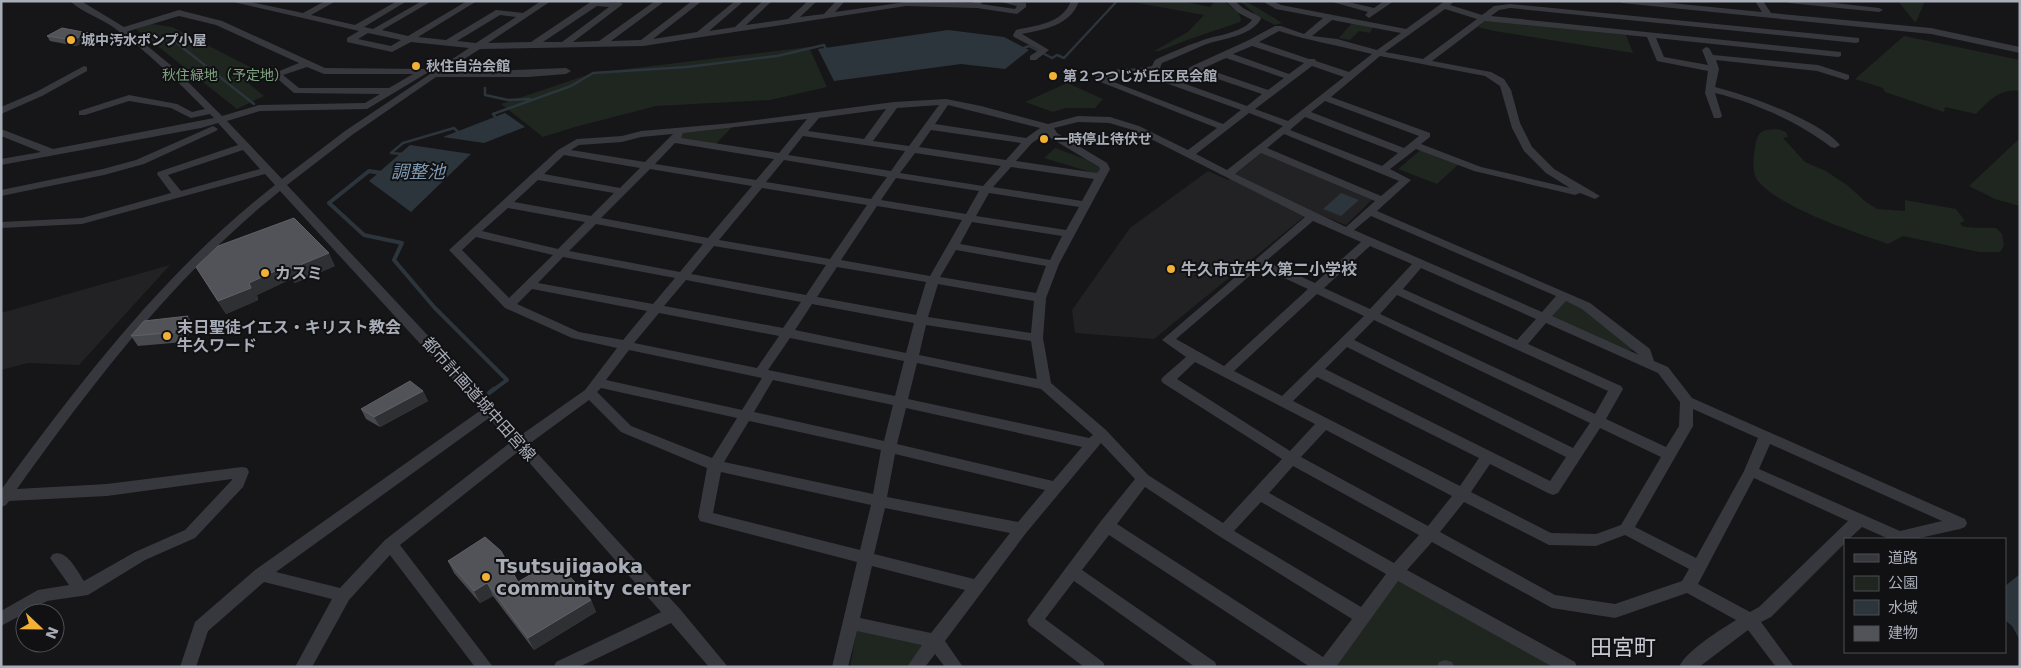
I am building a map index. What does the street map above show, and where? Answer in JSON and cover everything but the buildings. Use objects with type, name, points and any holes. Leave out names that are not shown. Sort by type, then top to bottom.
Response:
[{"type":"street","name":"都市計画道城中田宮線","points":[[74,1],[123,30],[171,71],[223,122],[490,410],[720,667]]},
{"type":"street","points":[[271,9],[286,1]]},
{"type":"street","points":[[304,16],[332,1]]},
{"type":"street","points":[[357,27],[403,1]]},
{"type":"street","points":[[428,1],[350,40],[392,49],[473,1]]},
{"type":"street","points":[[2,498],[90,381],[127,336],[180,276],[236,223],[280,184],[364,121],[547,1]]},
{"type":"street","points":[[602,43],[661,1]]},
{"type":"street","points":[[643,43],[698,1]]},
{"type":"street","points":[[700,34],[740,1]]},
{"type":"street","points":[[738,28],[768,1]]},
{"type":"street","points":[[792,21],[813,1]]},
{"type":"street","points":[[826,16],[841,1]]},
{"type":"street","points":[[866,10],[875,1]]},
{"type":"street","points":[[239,2],[410,39],[474,48],[643,43],[907,3],[977,3],[1016,12],[1023,5],[1001,1]]},
{"type":"street","points":[[1033,58],[1046,50],[1017,35],[1019,32],[1056,22],[1066,17],[1073,9],[1075,1]]},
{"type":"street","points":[[1144,71],[1156,68],[1158,62],[1164,59],[1202,43],[1245,30],[1254,24],[1257,19],[1240,10],[1230,1]]},
{"type":"street","points":[[1266,1],[1279,7],[1408,32]]},
{"type":"street","points":[[1333,1],[1375,11]]},
{"type":"street","points":[[1358,22],[1390,1]]},
{"type":"street","points":[[1622,1],[1956,35],[2020,50]]},
{"type":"street","points":[[1710,1],[1715,10]]},
{"type":"street","points":[[1735,1],[1741,13]]},
{"type":"street","points":[[1759,1],[1768,15]]},
{"type":"street","points":[[1789,1],[1879,10]]},
{"type":"street","points":[[1872,1],[1897,28],[1904,32],[1896,37]]},
{"type":"street","points":[[534,46],[595,2],[620,4]]},
{"type":"street","points":[[563,45],[620,4]]},
{"type":"street","points":[[1227,175],[1379,53],[1447,4],[1483,18],[1838,54]]},
{"type":"street","points":[[1424,62],[1497,8],[1503,6],[1548,6],[1694,24],[1856,40]]},
{"type":"street","points":[[1548,6],[1554,26]]},
{"type":"street","points":[[1685,7],[1714,69],[1710,89],[1717,116]]},
{"type":"street","points":[[448,43],[499,12],[524,16]]},
{"type":"street","points":[[123,30],[179,13],[219,23],[324,71],[424,71],[441,76],[566,71]]},
{"type":"street","points":[[1305,37],[1330,17]]},
{"type":"street","points":[[1845,23],[1856,40]]},
{"type":"street","points":[[1173,82],[1195,68],[1223,54],[1253,43],[1278,28],[1305,37],[1488,74],[1502,82],[1508,90],[1512,113],[1522,140],[1528,150],[1552,174],[1595,196],[1478,169],[1415,145]]},
{"type":"street","points":[[1650,36],[1660,59],[1714,69]]},
{"type":"street","points":[[1818,68],[1852,46],[1856,40]]},
{"type":"street","points":[[1253,43],[1312,61],[1351,76]]},
{"type":"street","points":[[1223,54],[1290,77]]},
{"type":"street","points":[[1710,57],[1818,68],[1846,77]]},
{"type":"street","points":[[1188,155],[1250,110],[1312,61]]},
{"type":"street","points":[[306,64],[277,74],[297,91],[392,91]]},
{"type":"street","points":[[1195,68],[1270,94]]},
{"type":"street","points":[[1,111],[84,69]]},
{"type":"street","points":[[1225,128],[1098,79],[1130,69],[1144,71],[1250,110],[1406,180],[1346,232]]},
{"type":"street","points":[[1,193],[104,172],[140,162],[223,122],[259,108],[367,106],[424,71]]},
{"type":"street","points":[[1710,89],[1743,97],[1815,130],[1836,145]]},
{"type":"street","points":[[82,113],[129,98],[174,106],[191,115],[212,111]]},
{"type":"street","points":[[1323,98],[1426,135],[1383,170]]},
{"type":"street","points":[[946,102],[911,148],[787,333],[744,417],[715,465],[705,517],[977,586]]},
{"type":"street","points":[[1044,385],[1037,338],[1040,298],[1053,264],[1068,234],[1105,169],[1103,165],[1053,135],[1048,127],[981,109],[946,102],[894,105],[816,116],[641,134],[622,139],[577,142],[562,152],[455,250],[509,305],[576,336],[900,402],[1096,439]]},
{"type":"street","points":[[867,142],[894,105]]},
{"type":"street","points":[[1304,114],[1405,152]]},
{"type":"street","points":[[303,667],[343,595],[390,544],[594,388],[625,346],[686,275],[816,116]]},
{"type":"street","points":[[840,667],[879,501],[889,447],[933,280],[986,189],[1006,164],[1028,141],[1048,127],[1078,119],[1110,120],[1136,128],[1227,175],[1346,232],[1663,370],[1687,401],[1960,523],[1899,537],[1751,471]]},
{"type":"street","points":[[1,162],[223,122]]},
{"type":"street","points":[[927,126],[1028,141]]},
{"type":"street","points":[[509,305],[682,130]]},
{"type":"street","points":[[801,132],[1006,164],[1100,176]]},
{"type":"street","points":[[4,135],[51,152]]},
{"type":"street","points":[[674,140],[1085,205]]},
{"type":"street","points":[[177,193],[162,174],[245,146]]},
{"type":"street","points":[[1260,150],[1382,200]]},
{"type":"street","points":[[562,152],[1068,234]]},
{"type":"street","points":[[1,225],[82,221],[177,193],[267,170]]},
{"type":"street","points":[[535,176],[621,191]]},
{"type":"street","points":[[506,204],[712,242],[1040,298]]},
{"type":"street","points":[[1370,212],[1564,294],[1592,311],[1645,352],[1649,364]]},
{"type":"street","points":[[1312,216],[1260,263],[1168,340],[1194,356],[1549,539],[1596,540],[1626,529],[1686,426],[1687,401]]},
{"type":"street","points":[[474,233],[561,253],[921,320],[1037,338]]},
{"type":"street","points":[[1226,371],[1368,241]]},
{"type":"street","points":[[953,246],[1053,264]]},
{"type":"street","points":[[1260,263],[1668,454]]},
{"type":"street","points":[[1284,401],[1372,315],[1419,264]]},
{"type":"street","points":[[530,285],[787,333],[1044,385],[1096,439],[1143,479],[1224,532],[1362,617]]},
{"type":"street","points":[[1315,370],[1553,489],[1576,456],[1616,389],[1395,290]]},
{"type":"street","points":[[1520,346],[1564,294]]},
{"type":"street","points":[[1345,341],[1576,456]]},
{"type":"street","points":[[1194,356],[1168,380],[1291,458],[1552,601],[1615,611],[1688,586],[1751,471],[1766,436]]},
{"type":"street","points":[[594,388],[889,447],[1055,487]]},
{"type":"street","points":[[594,388],[626,429],[715,465],[879,501],[1021,529]]},
{"type":"street","points":[[188,667],[201,627],[261,575],[490,410]]},
{"type":"street","points":[[1224,532],[1324,423]]},
{"type":"street","points":[[915,667],[1021,529],[1096,439]]},
{"type":"street","points":[[1106,525],[1325,667],[1396,572],[1430,535],[1463,494],[1488,456]]},
{"type":"street","points":[[1,619],[44,595],[82,590],[140,556],[190,534],[238,483],[242,472],[107,490],[2,498]]},
{"type":"street","points":[[1097,667],[1035,620],[1143,479]]},
{"type":"street","points":[[1259,494],[1569,667]]},
{"type":"street","points":[[1687,667],[1706,650],[1765,612],[1859,520]]},
{"type":"street","points":[[1626,529],[1699,567]]},
{"type":"street","points":[[390,544],[485,667]]},
{"type":"street","points":[[58,558],[82,590]]},
{"type":"street","points":[[1072,572],[1209,667]]},
{"type":"street","points":[[261,575],[343,595]]},
{"type":"street","points":[[1688,586],[1750,620],[1786,667]]},
{"type":"street","points":[[562,667],[674,614]]},
{"type":"street","points":[[850,623],[935,641],[955,667]]},
{"type":"shaded area","name":"牛久市立牛久第二小学校","points":[[1261,153],[1373,199],[1346,225],[1311,211],[1154,339],[1075,333],[1072,310],[1130,228],[1208,171],[1228,180]]},
{"type":"shaded area","points":[[170,265],[79,365],[28,363],[1,370],[1,313]]},
{"type":"green space","points":[[1127,1],[1182,1],[1210,7],[1215,1],[1224,1],[1239,14],[1241,19],[1240,22],[1159,51],[1154,51],[1188,32],[1204,15]]},
{"type":"green space","points":[[1240,1],[1255,6],[1282,23],[1275,25],[1253,14]]},
{"type":"green space","points":[[1898,1],[1925,1],[1916,22],[1914,21]]},
{"type":"green space","points":[[1486,20],[1626,35],[1633,53],[1478,27]]},
{"type":"green space","points":[[1352,23],[1373,27],[1370,33],[1359,31],[1350,40],[1339,38]]},
{"type":"green space","name":"秋住緑地（予定地）","points":[[152,24],[172,27],[264,74],[247,82],[264,96],[237,109],[136,29]]},
{"type":"green space","points":[[1904,36],[2020,60],[2020,91],[2007,92],[1995,96],[1976,114],[1945,107],[1944,112],[1885,92],[1883,88],[1855,79]]},
{"type":"green space","points":[[809,47],[827,87],[770,100],[656,106],[543,137],[501,104],[593,73]]},
{"type":"green space","points":[[1067,83],[1103,99],[1095,108],[1066,108],[1053,112],[1025,102]]},
{"type":"green space","points":[[733,126],[714,146],[674,140],[683,130]]},
{"type":"green space","points":[[1778,129],[1786,132],[1788,137],[1783,138],[1805,162],[1826,171],[1877,209],[1905,211],[1905,200],[1956,209],[1965,221],[1960,223],[1962,226],[1996,228],[2002,234],[2004,246],[2000,252],[1979,252],[1903,236],[1888,244],[1800,210],[1769,191],[1758,181],[1754,173],[1755,147],[1759,134],[1764,131]]},
{"type":"green space","points":[[2020,138],[2020,206],[1995,199],[1969,186]]},
{"type":"green space","points":[[1055,148],[1085,159],[1100,168],[1097,174],[1044,158]]},
{"type":"green space","points":[[1423,148],[1460,163],[1437,184],[1398,169]]},
{"type":"green space","points":[[1563,300],[1577,304],[1633,347],[1633,350],[1628,351],[1550,315]]},
{"type":"green space","points":[[1396,572],[1569,667],[1326,667]]},
{"type":"green space","points":[[857,629],[925,645],[908,667],[850,667]]},
{"type":"water","points":[[948,30],[1004,37],[1029,50],[1005,69],[961,64],[834,81],[818,49]]},
{"type":"water","name":"調整池","points":[[505,113],[525,127],[484,143],[443,137]]},
{"type":"water","name":"調整池","points":[[410,145],[471,154],[411,212],[369,181]]},
{"type":"water","points":[[1341,193],[1359,200],[1341,216],[1323,209]]},
{"type":"water","points":[[2020,574],[2020,640],[2012,626],[2006,621],[2006,585]]},
{"type":"waterway","points":[[1021,49],[1029,46],[1052,58],[1057,55],[1064,58],[1117,1]]},
{"type":"waterway","points":[[173,40],[254,104]]},
{"type":"waterway","points":[[497,119],[493,114],[571,86],[593,73],[687,67],[777,56],[824,45],[827,52]]},
{"type":"waterway","points":[[485,88],[485,95],[508,100],[530,99]]},
{"type":"waterway","points":[[403,154],[391,153],[403,143],[454,128],[460,134]]},
{"type":"waterway","points":[[368,172],[376,172]]},
{"type":"waterway","points":[[368,172],[329,203],[364,235],[402,243],[394,260],[434,307],[507,380],[492,391]]},
{"type":"waterway","points":[[368,172],[376,172]]},
{"type":"waterway","points":[[376,172],[382,173]]},
{"type":"waterway","points":[[489,393],[494,389]]},
{"type":"place","name":"城中汚水ポンプ小屋","points":[[71,40]]},
{"type":"place","name":"秋住自治会館","points":[[416,66]]},
{"type":"place","name":"第２つつじが丘区民会館","points":[[1053,76]]},
{"type":"place","name":"一時停止待伏せ","points":[[1044,139]]},
{"type":"place","name":"牛久市立牛久第二小学校","points":[[1171,269]]},
{"type":"place","name":"カスミ","points":[[265,273]]},
{"type":"place","name":"末日聖徒イエス・キリスト教会 牛久ワード","points":[[167,336]]},
{"type":"place","name":"Tsutsujigaoka community center","points":[[486,577]]},
{"type":"district","name":"田宮町","points":[[1623,647]]}]
